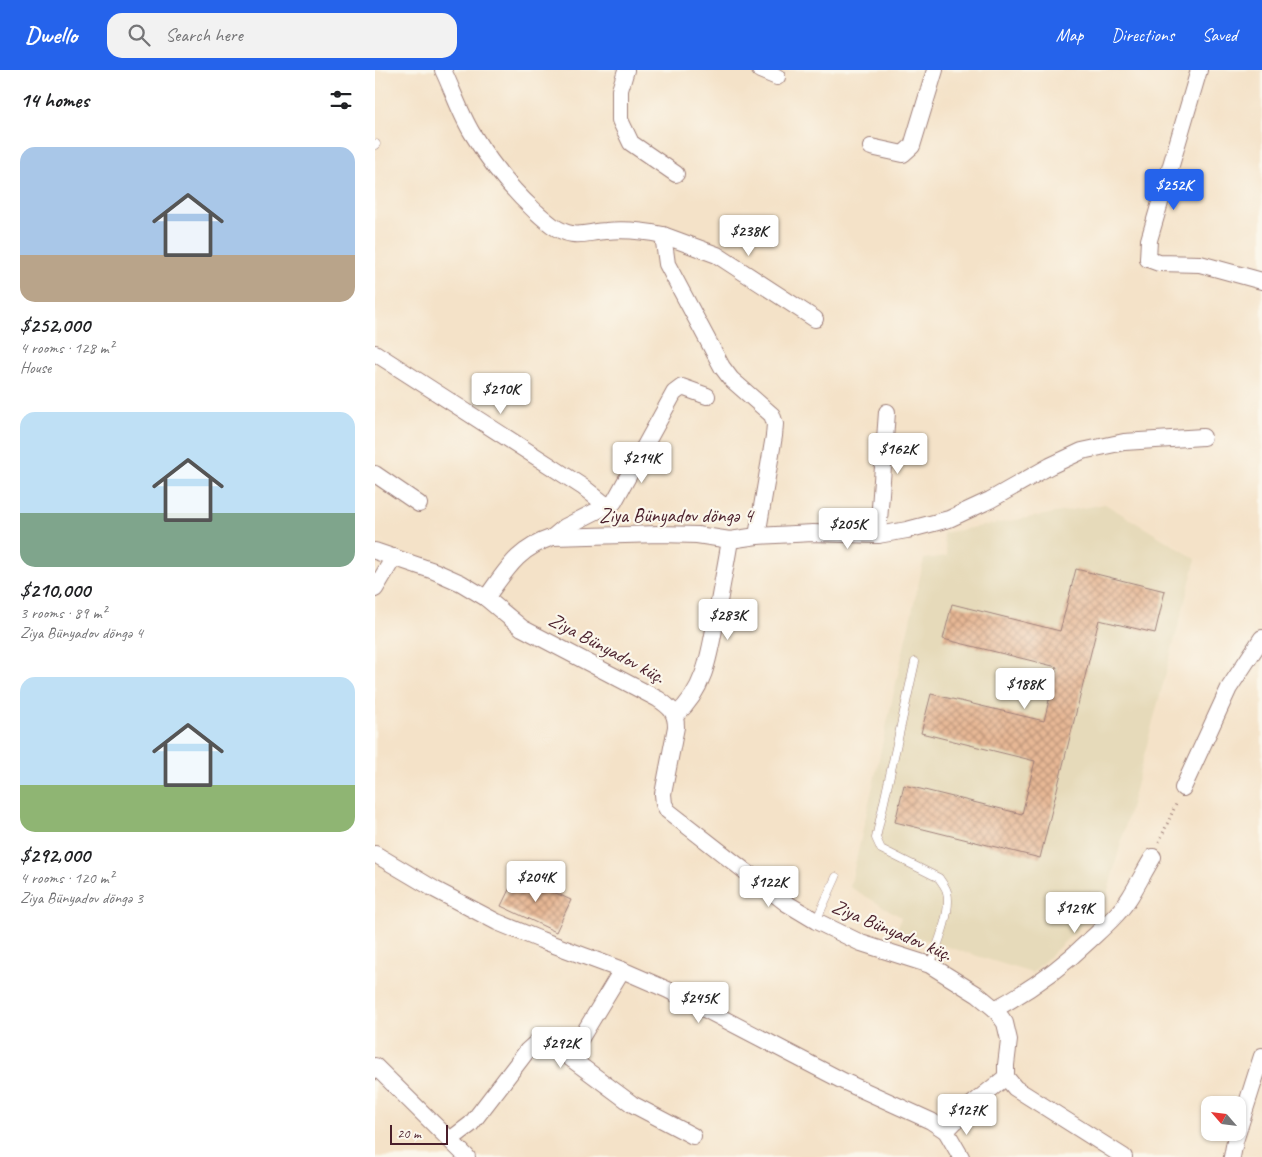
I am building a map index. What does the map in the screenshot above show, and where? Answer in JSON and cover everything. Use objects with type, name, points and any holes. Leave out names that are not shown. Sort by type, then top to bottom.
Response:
[{"type":"street","points":[[443,70],[471,131],[490,162],[517,194],[548,223],[562,231],[573,234],[586,234],[604,230],[626,230],[663,235],[717,255],[815,318]]},
{"type":"street","points":[[626,70],[620,90],[620,120],[631,143],[676,174]]},
{"type":"street","points":[[760,70],[777,77]]},
{"type":"street","points":[[871,147],[903,154],[912,146],[935,70]]},
{"type":"street","points":[[1199,70],[1149,240],[1148,259],[1159,263],[1200,264],[1262,281]]},
{"type":"street","points":[[663,235],[667,264],[722,367],[731,379],[772,415],[775,424],[757,536]]},
{"type":"street","points":[[375,353],[583,487],[607,506]]},
{"type":"street","points":[[553,537],[565,527],[614,502],[674,393],[682,387],[707,396]]},
{"type":"street","points":[[878,535],[887,412]]},
{"type":"street","name":"Ziya Bünyadov döngə 4","points":[[486,598],[514,559],[536,542],[553,537],[661,534],[697,535],[730,540],[757,536],[813,533],[878,535],[949,519],[990,500],[1050,466],[1082,451],[1124,442],[1203,437]]},
{"type":"street","points":[[375,474],[419,504]]},
{"type":"street","points":[[676,716],[698,688],[709,660],[730,540]]},
{"type":"street","name":"Ziya Bünyadov küç.","points":[[375,551],[461,583],[486,598],[522,628],[658,699],[670,708],[676,716],[676,727],[663,794],[664,804],[668,811],[787,903],[816,921],[861,943],[930,965],[978,995],[995,1009],[1005,1023],[1009,1040],[1006,1077]]},
{"type":"street","points":[[375,589],[393,557]]},
{"type":"street","points":[[1183,788],[1229,688],[1262,638]]},
{"type":"street","points":[[375,854],[497,922],[534,938],[622,970],[668,990],[843,1081],[931,1121],[946,1131],[961,1157]]},
{"type":"street","points":[[995,1009],[1023,994],[1077,954],[1107,925],[1130,898],[1153,857]]},
{"type":"street","points":[[570,1056],[622,970]]},
{"type":"street","points":[[450,1140],[471,1124],[527,1051],[537,1042],[550,1043],[570,1056],[632,1104],[693,1136]]},
{"type":"street","points":[[1232,1157],[1262,1056]]},
{"type":"street","points":[[378,1072],[467,1157]]},
{"type":"street","points":[[946,1131],[971,1105],[1006,1077],[1015,1088],[1029,1098],[1124,1157]]},
{"type":"lane","points":[[915,662],[876,838],[881,849],[939,878],[944,885],[947,893],[947,911],[930,965]]},
{"type":"lane","points":[[816,921],[836,877]]},
{"type":"path","points":[[1153,857],[1183,788]]},
{"type":"shaded area","points":[[1105,504],[1196,559],[1105,903],[1032,973],[897,931],[901,917],[850,887],[924,559],[947,556],[943,533]]},
{"type":"building","points":[[1076,569],[1165,591],[1155,633],[1099,620],[1040,858],[895,822],[904,785],[1022,814],[1035,761],[921,733],[931,694],[1044,721],[1057,667],[943,639],[952,604],[1060,631]]},
{"type":"building","points":[[516,875],[571,900],[556,932],[501,906]]}]
